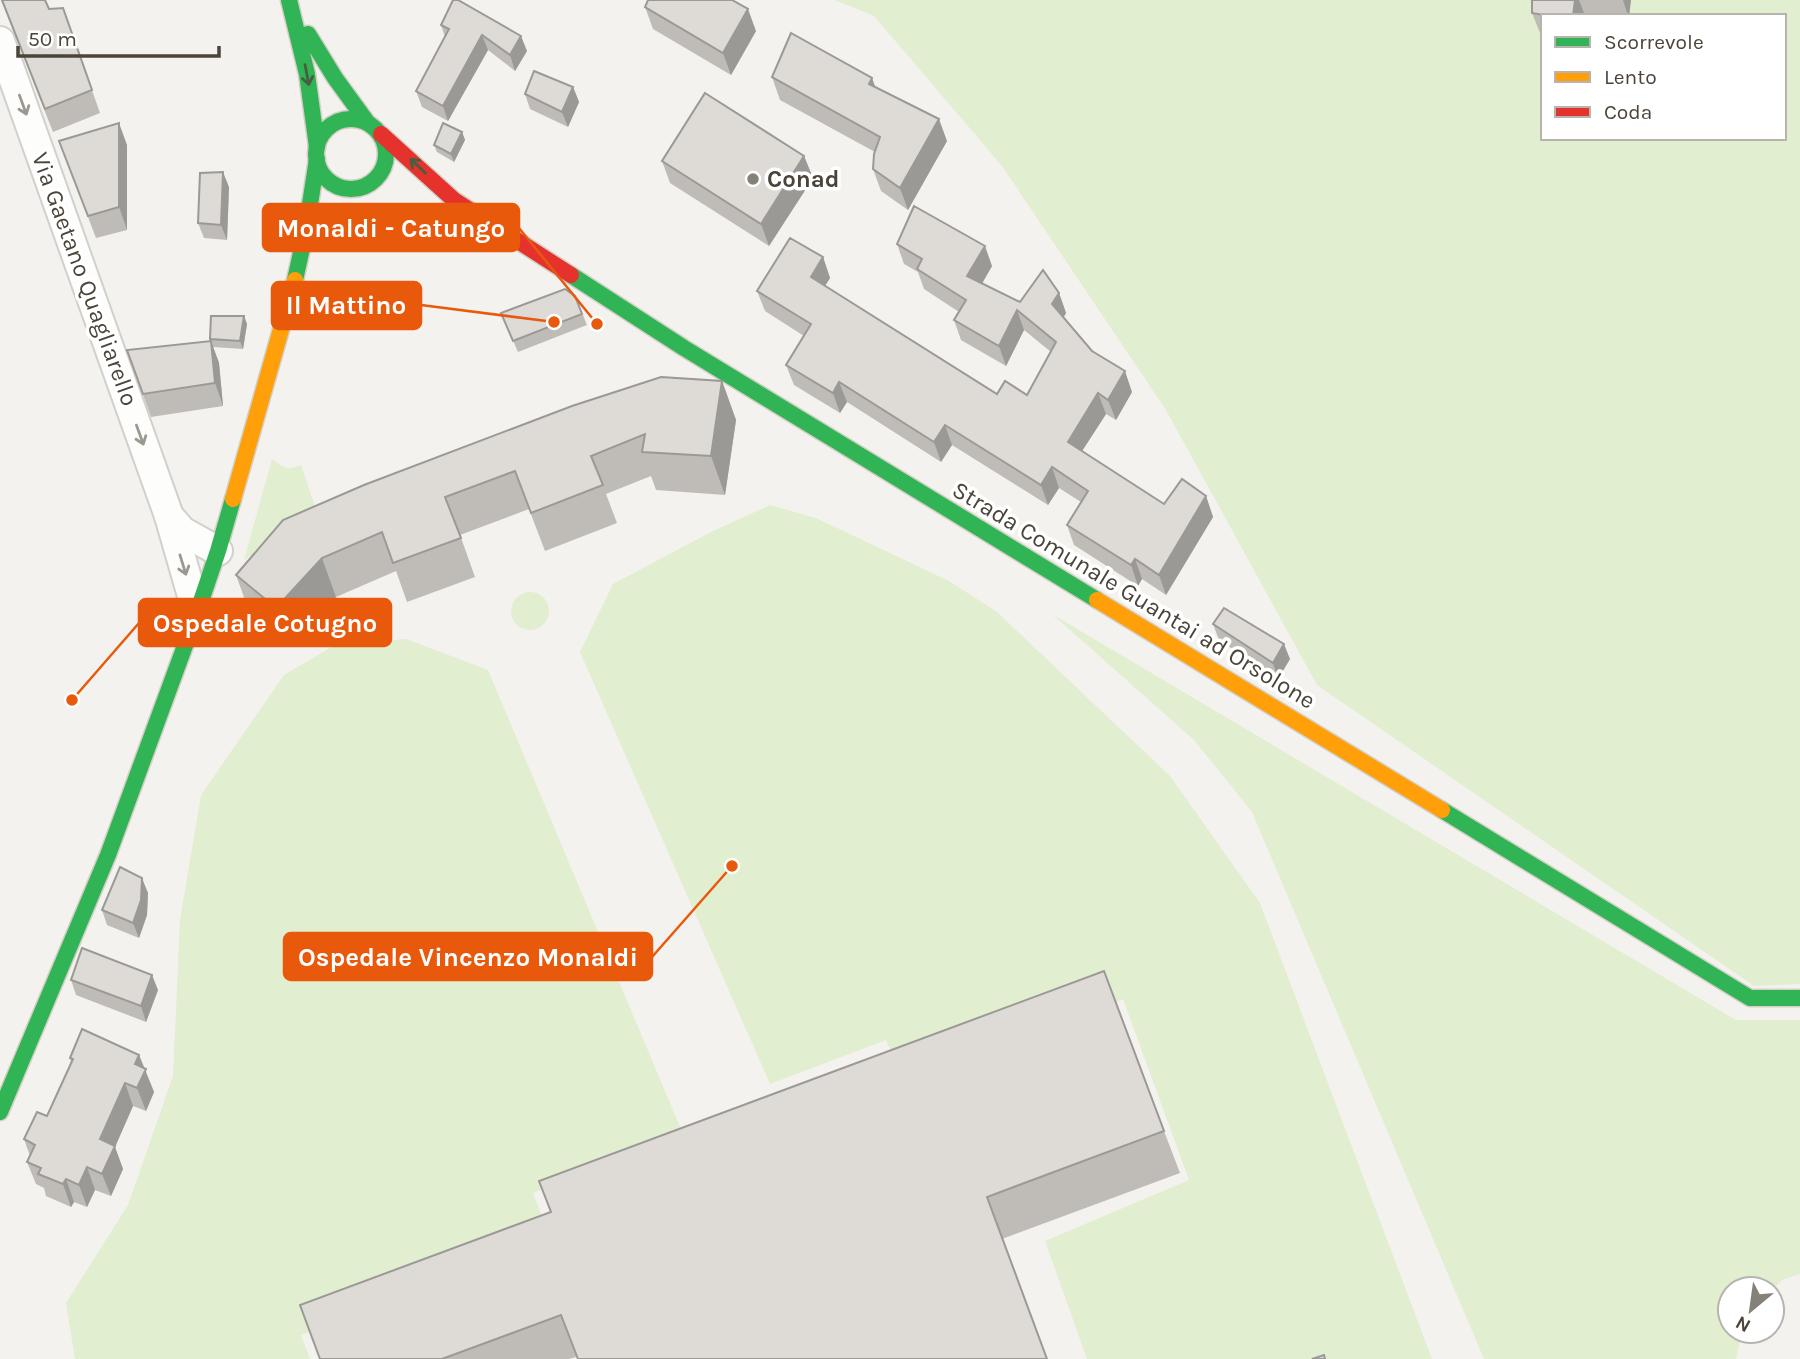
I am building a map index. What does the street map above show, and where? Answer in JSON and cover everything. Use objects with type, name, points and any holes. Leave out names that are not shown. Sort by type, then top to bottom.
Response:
[{"type":"street","points":[[291,4],[335,78],[367,122],[380,134],[386,147],[386,162],[380,174],[363,186],[341,209]]},
{"type":"street","points":[[291,4],[307,74],[321,172],[330,182],[342,187],[392,184]]},
{"type":"street","name":"Via Gaetano Quagliarello","points":[[0,41],[169,516],[197,613]]},
{"type":"street","points":[[0,1112],[108,855],[218,551],[295,281],[306,230],[318,140],[326,129],[337,121],[350,118],[367,122]]},
{"type":"street","name":"Strada Comunale Guantai ad Orsolone","points":[[380,134],[454,200],[684,348],[1750,998],[1800,998]]},
{"type":"street","name":"Strada Comunale Guantai ad Orsolone","points":[[416,190],[454,200]]},
{"type":"street","points":[[295,281],[321,237]]},
{"type":"street","name":"Via Gaetano Quagliarello","points":[[169,516],[182,531],[218,551]]},
{"type":"green space","points":[[835,0],[1800,0],[1800,984],[1754,986],[1317,685],[1166,410],[1002,166],[874,16]]},
{"type":"green space","points":[[272,459],[285,467],[301,465],[319,518],[286,531],[244,560]]},
{"type":"green space","points":[[770,505],[816,518],[949,581],[997,612],[1170,776],[1260,903],[1432,1359],[1087,1359],[1045,1241],[1189,1180],[1123,999],[904,1080],[886,1040],[770,1084],[580,652],[613,584],[711,532]]},
{"type":"green space","points":[[530,592],[544,597],[549,611],[544,625],[530,630],[516,625],[511,611],[516,597]]},
{"type":"green space","points":[[1052,614],[1736,1020],[1800,1020],[1800,1274],[1786,1279],[1786,1275],[1716,1275],[1716,1345],[1739,1345],[1736,1359],[1484,1359],[1252,812],[1194,740]]},
{"type":"green space","points":[[406,639],[488,670],[683,1134],[533,1193],[551,1240],[301,1335],[310,1359],[75,1359],[66,1303],[128,1205],[173,1076],[180,920],[201,795],[284,675],[335,645]]},
{"type":"building","points":[[2,0],[45,0],[49,9],[63,8],[92,90],[45,109]]},
{"type":"building","points":[[453,0],[458,0],[521,36],[510,55],[482,35],[443,106],[416,91],[449,29],[441,25]]},
{"type":"building","points":[[648,0],[732,0],[748,9],[723,53],[645,7]]},
{"type":"building","points":[[1532,0],[1575,0],[1573,14],[1532,13]]},
{"type":"building","points":[[791,33],[872,78],[869,84],[939,119],[900,188],[873,169],[874,154],[880,137],[772,77]]},
{"type":"building","points":[[534,71],[573,87],[562,112],[525,94]]},
{"type":"building","points":[[705,93],[804,156],[761,224],[662,161]]},
{"type":"building","points":[[119,123],[119,207],[88,216],[59,141]]},
{"type":"building","points":[[443,123],[462,132],[451,154],[434,145]]},
{"type":"building","points":[[223,172],[221,225],[198,223],[200,173]]},
{"type":"building","points":[[914,206],[985,246],[967,276],[1020,302],[1043,270],[1059,293],[1052,304],[1092,351],[1125,371],[1108,400],[1098,393],[1068,442],[1164,504],[1182,479],[1206,496],[1159,575],[1135,559],[1131,565],[1067,525],[1088,491],[1052,467],[1041,485],[945,425],[934,442],[839,382],[833,393],[786,365],[811,324],[757,291],[790,238],[823,257],[811,277],[997,394],[1005,381],[1027,395],[1056,342],[1017,310],[999,346],[954,320],[966,300],[917,269],[922,259],[897,244]]},
{"type":"building","points":[[565,289],[575,296],[582,314],[513,341],[501,313]]},
{"type":"building","points":[[211,316],[244,316],[240,341],[210,339]]},
{"type":"building","points":[[211,341],[215,383],[143,394],[127,350]]},
{"type":"building","points":[[661,377],[722,381],[711,456],[642,452],[645,434],[591,456],[603,485],[531,513],[515,471],[445,497],[461,538],[393,563],[382,532],[322,558],[276,608],[236,575],[283,520],[364,485],[572,406]]},
{"type":"building","points":[[1224,608],[1284,644],[1273,663],[1213,624]]},
{"type":"building","points":[[120,867],[142,878],[141,900],[133,923],[102,910]]},
{"type":"building","points":[[82,948],[152,975],[141,1006],[71,980]]},
{"type":"building","points":[[1104,971],[1164,1131],[987,1197],[1047,1359],[578,1359],[561,1315],[442,1359],[320,1359],[300,1305],[551,1212],[539,1181]]},
{"type":"building","points":[[82,1029],[139,1055],[135,1064],[146,1069],[137,1088],[125,1083],[100,1139],[115,1146],[102,1174],[87,1167],[79,1185],[66,1179],[63,1184],[38,1174],[41,1168],[27,1162],[35,1145],[24,1139],[37,1112],[47,1116],[73,1059],[70,1058]]},
{"type":"traffic: fast","points":[[289,0],[307,74],[317,147]]},
{"type":"traffic: fast","points":[[308,34],[367,122]]},
{"type":"traffic: fast","points":[[344,119],[358,119],[371,125],[380,134],[386,154],[384,167],[376,179],[358,189],[344,189],[331,183],[322,174],[316,161],[316,147],[322,134],[331,125],[344,119]]},
{"type":"traffic: fast","points":[[295,280],[317,159]]},
{"type":"traffic: fast","points":[[571,275],[684,348],[1097,600]]},
{"type":"traffic: fast","points":[[0,1112],[108,855],[197,613],[233,499]]},
{"type":"traffic: fast","points":[[1442,810],[1750,998],[1800,998]]},
{"type":"traffic: slow","points":[[233,499],[295,280]]},
{"type":"traffic: slow","points":[[1097,600],[1442,810]]},
{"type":"traffic: jam","points":[[381,134],[454,200],[571,275]]},
{"type":"place","name":"Conad","points":[[753,179]]},
{"type":"place","name":"Il Mattino","points":[[554,322]]},
{"type":"place","name":"Monaldi - Catungo","points":[[597,324]]},
{"type":"place","name":"Ospedale Cotugno","points":[[72,700]]},
{"type":"place","name":"Ospedale Vincenzo Monaldi","points":[[732,866]]}]
